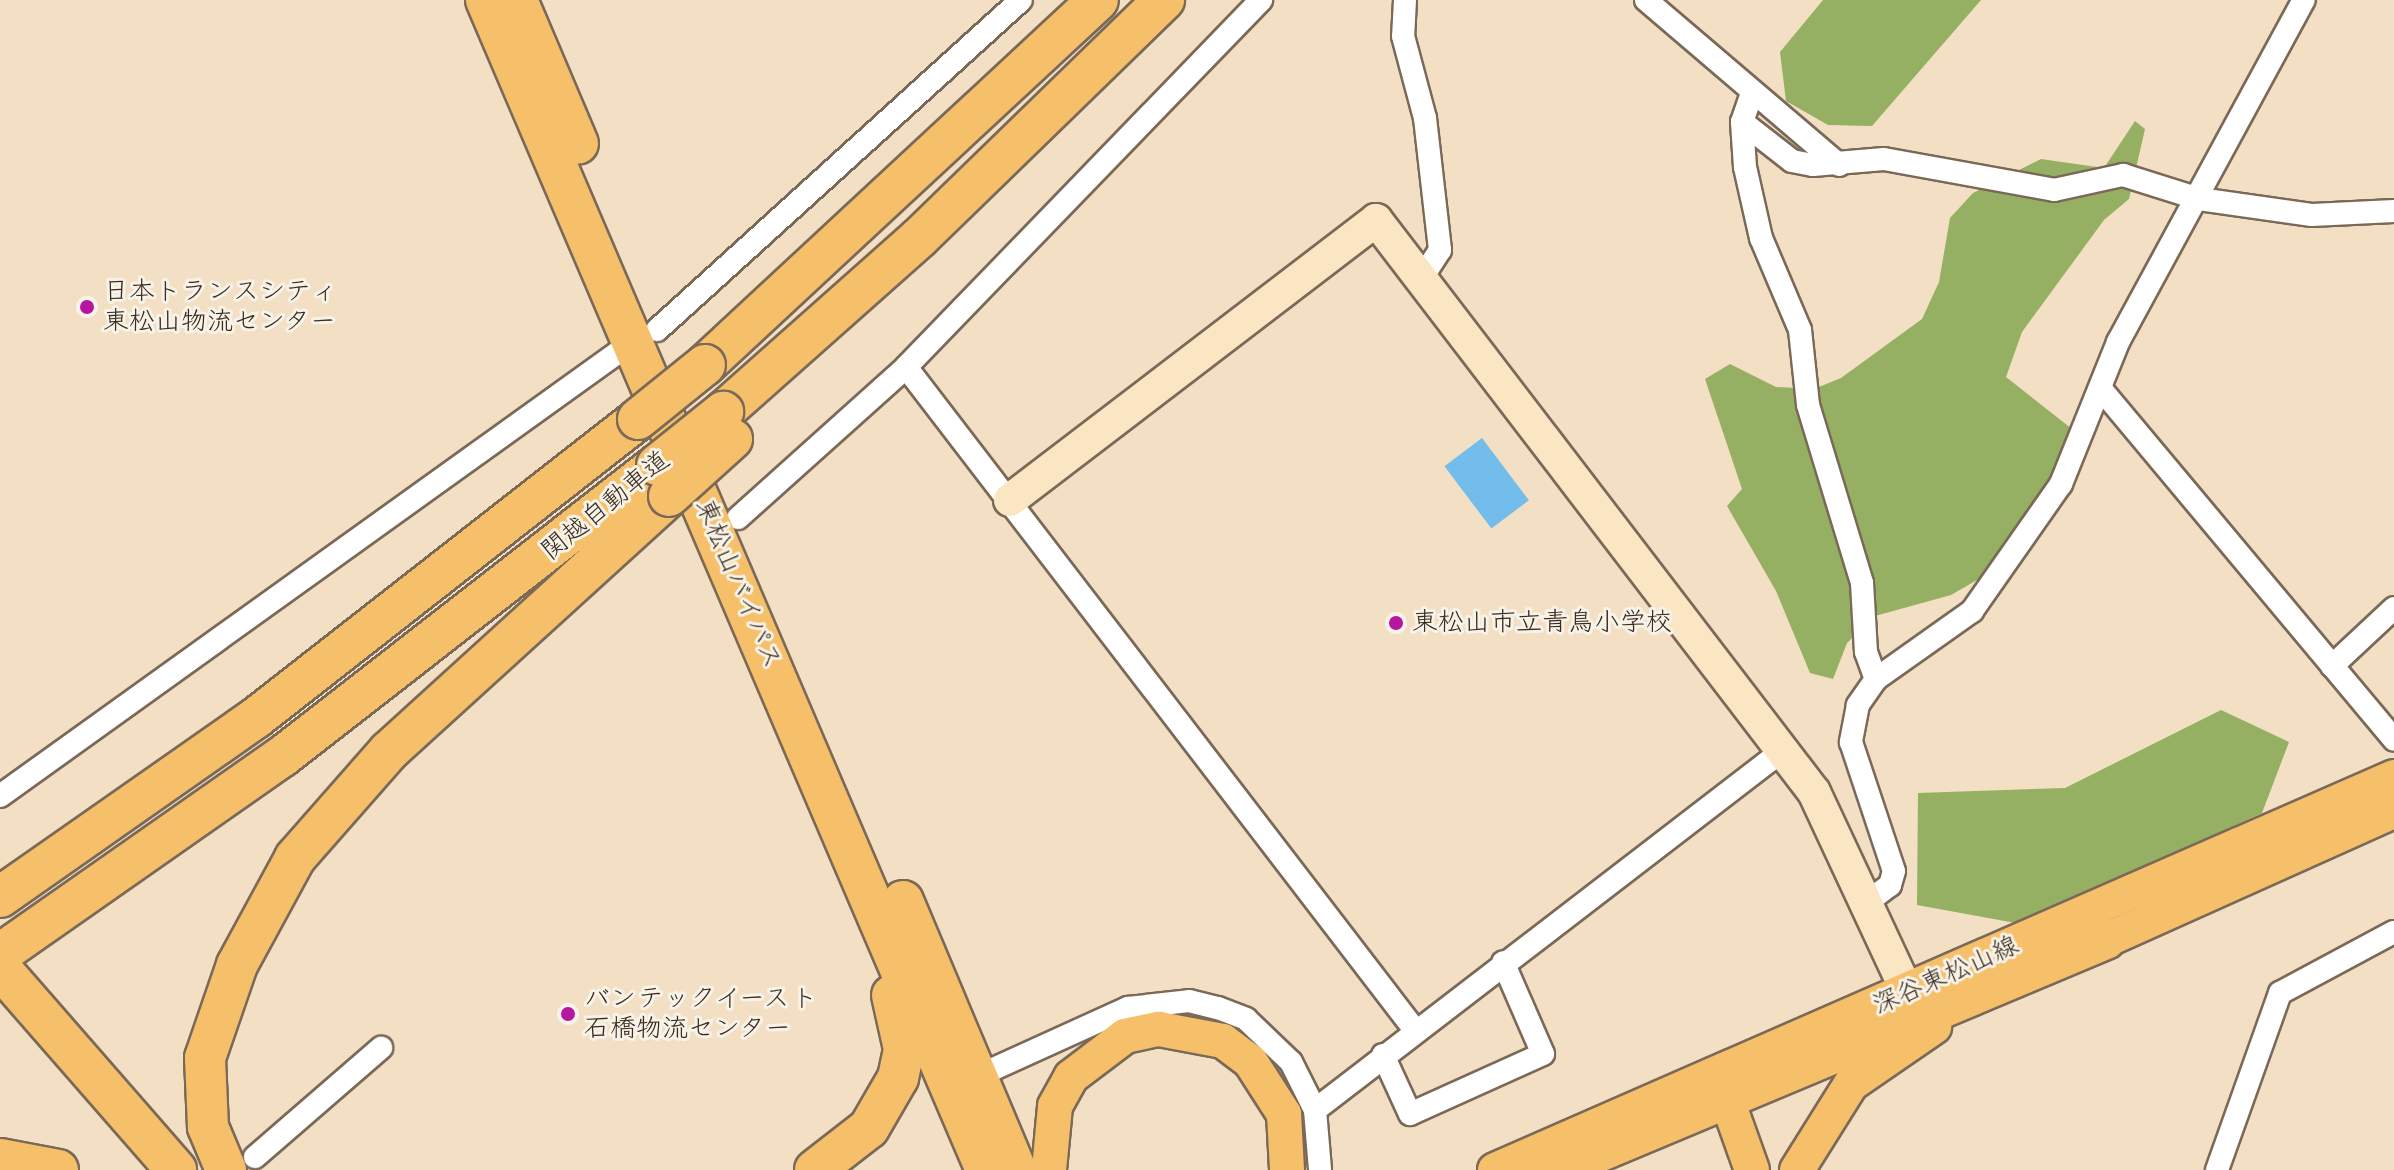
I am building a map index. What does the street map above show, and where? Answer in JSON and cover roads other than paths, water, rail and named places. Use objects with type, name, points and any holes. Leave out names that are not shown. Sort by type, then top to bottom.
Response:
[{"type":"highway","name":"東松山バイパス","points":[[486,0],[646,336],[738,518],[1016,1170]]},
{"type":"highway","name":"東松山バイパス","points":[[517,0],[646,336],[856,863],[986,1170]]},
{"type":"highway","name":"関越自動車道","points":[[0,897],[399,609],[705,365],[1098,0]]},
{"type":"highway","points":[[240,1164],[208,1127],[205,1058],[237,965],[295,858],[389,751],[663,481],[727,426],[1164,0]]},
{"type":"highway","name":"関越自動車道","points":[[14,945],[308,738],[663,481]]},
{"type":"highway","points":[[0,879],[399,609]]},
{"type":"highway","points":[[815,1170],[869,1128],[892,1091],[904,1049],[901,1019],[860,914],[856,863]]},
{"type":"highway","points":[[1555,1170],[2106,939]]},
{"type":"highway","points":[[0,968],[176,1170]]},
{"type":"highway","points":[[0,1002],[146,1170]]},
{"type":"highway","points":[[0,1159],[58,1170]]},
{"type":"main road","name":"深谷東松山線","points":[[1495,1170],[1908,994],[2394,777]]},
{"type":"main road","name":"深谷東松山線","points":[[1797,1170],[1825,1117],[1885,1055],[2106,939],[2394,811]]},
{"type":"main road","points":[[1049,1170],[1055,1106],[1071,1077],[1125,1036],[1159,1029],[1223,1041],[1250,1061],[1284,1114],[1287,1170]]},
{"type":"main road","points":[[1726,1097],[1752,1170]]},
{"type":"street","points":[[0,796],[212,639],[424,498],[594,363],[646,336],[1021,0]]},
{"type":"street","points":[[738,518],[906,367],[1261,0]]},
{"type":"street","points":[[1405,0],[1403,36],[1425,118],[1440,250],[1421,279]]},
{"type":"street","points":[[1646,0],[1839,165]]},
{"type":"street","points":[[1869,901],[1890,885],[1894,871],[1851,742],[1858,705],[1876,679],[1972,611],[2061,484],[2118,342],[2199,199],[2304,0]]},
{"type":"street","points":[[1752,93],[1742,122],[1752,201],[1800,330],[1808,405],[1862,583],[1866,652],[1876,679]]},
{"type":"street","points":[[1742,122],[1792,161],[1839,165],[1884,159],[2054,190],[2123,175],[2199,199],[2312,215],[2394,211]]},
{"type":"street","points":[[1010,500],[1376,220],[1782,751],[1839,835],[1908,994]]},
{"type":"street","points":[[906,367],[1415,1030]]},
{"type":"street","points":[[2101,389],[2394,740]]},
{"type":"street","points":[[2332,666],[2394,608]]},
{"type":"street","points":[[1315,1110],[1503,962],[1782,751]]},
{"type":"street","points":[[2217,1170],[2280,993],[2394,932]]},
{"type":"street","points":[[1383,1055],[1410,1114],[1543,1054],[1503,962]]},
{"type":"street","points":[[978,1076],[1128,1008],[1189,1001],[1246,1019],[1269,1037],[1315,1110],[1320,1170]]},
{"type":"street","points":[[240,1164],[381,1048]]},
{"type":"water","points":[[1482,438],[1529,500],[1491,529],[1444,466]]},
{"type":"place","name":"日本トランスシティ 東松山物流センター","points":[[87,307]]},
{"type":"place","name":"東松山市立青鳥小学校","points":[[1396,623]]},
{"type":"place","name":"バンテックイースト 石橋物流センター","points":[[568,1014]]}]
